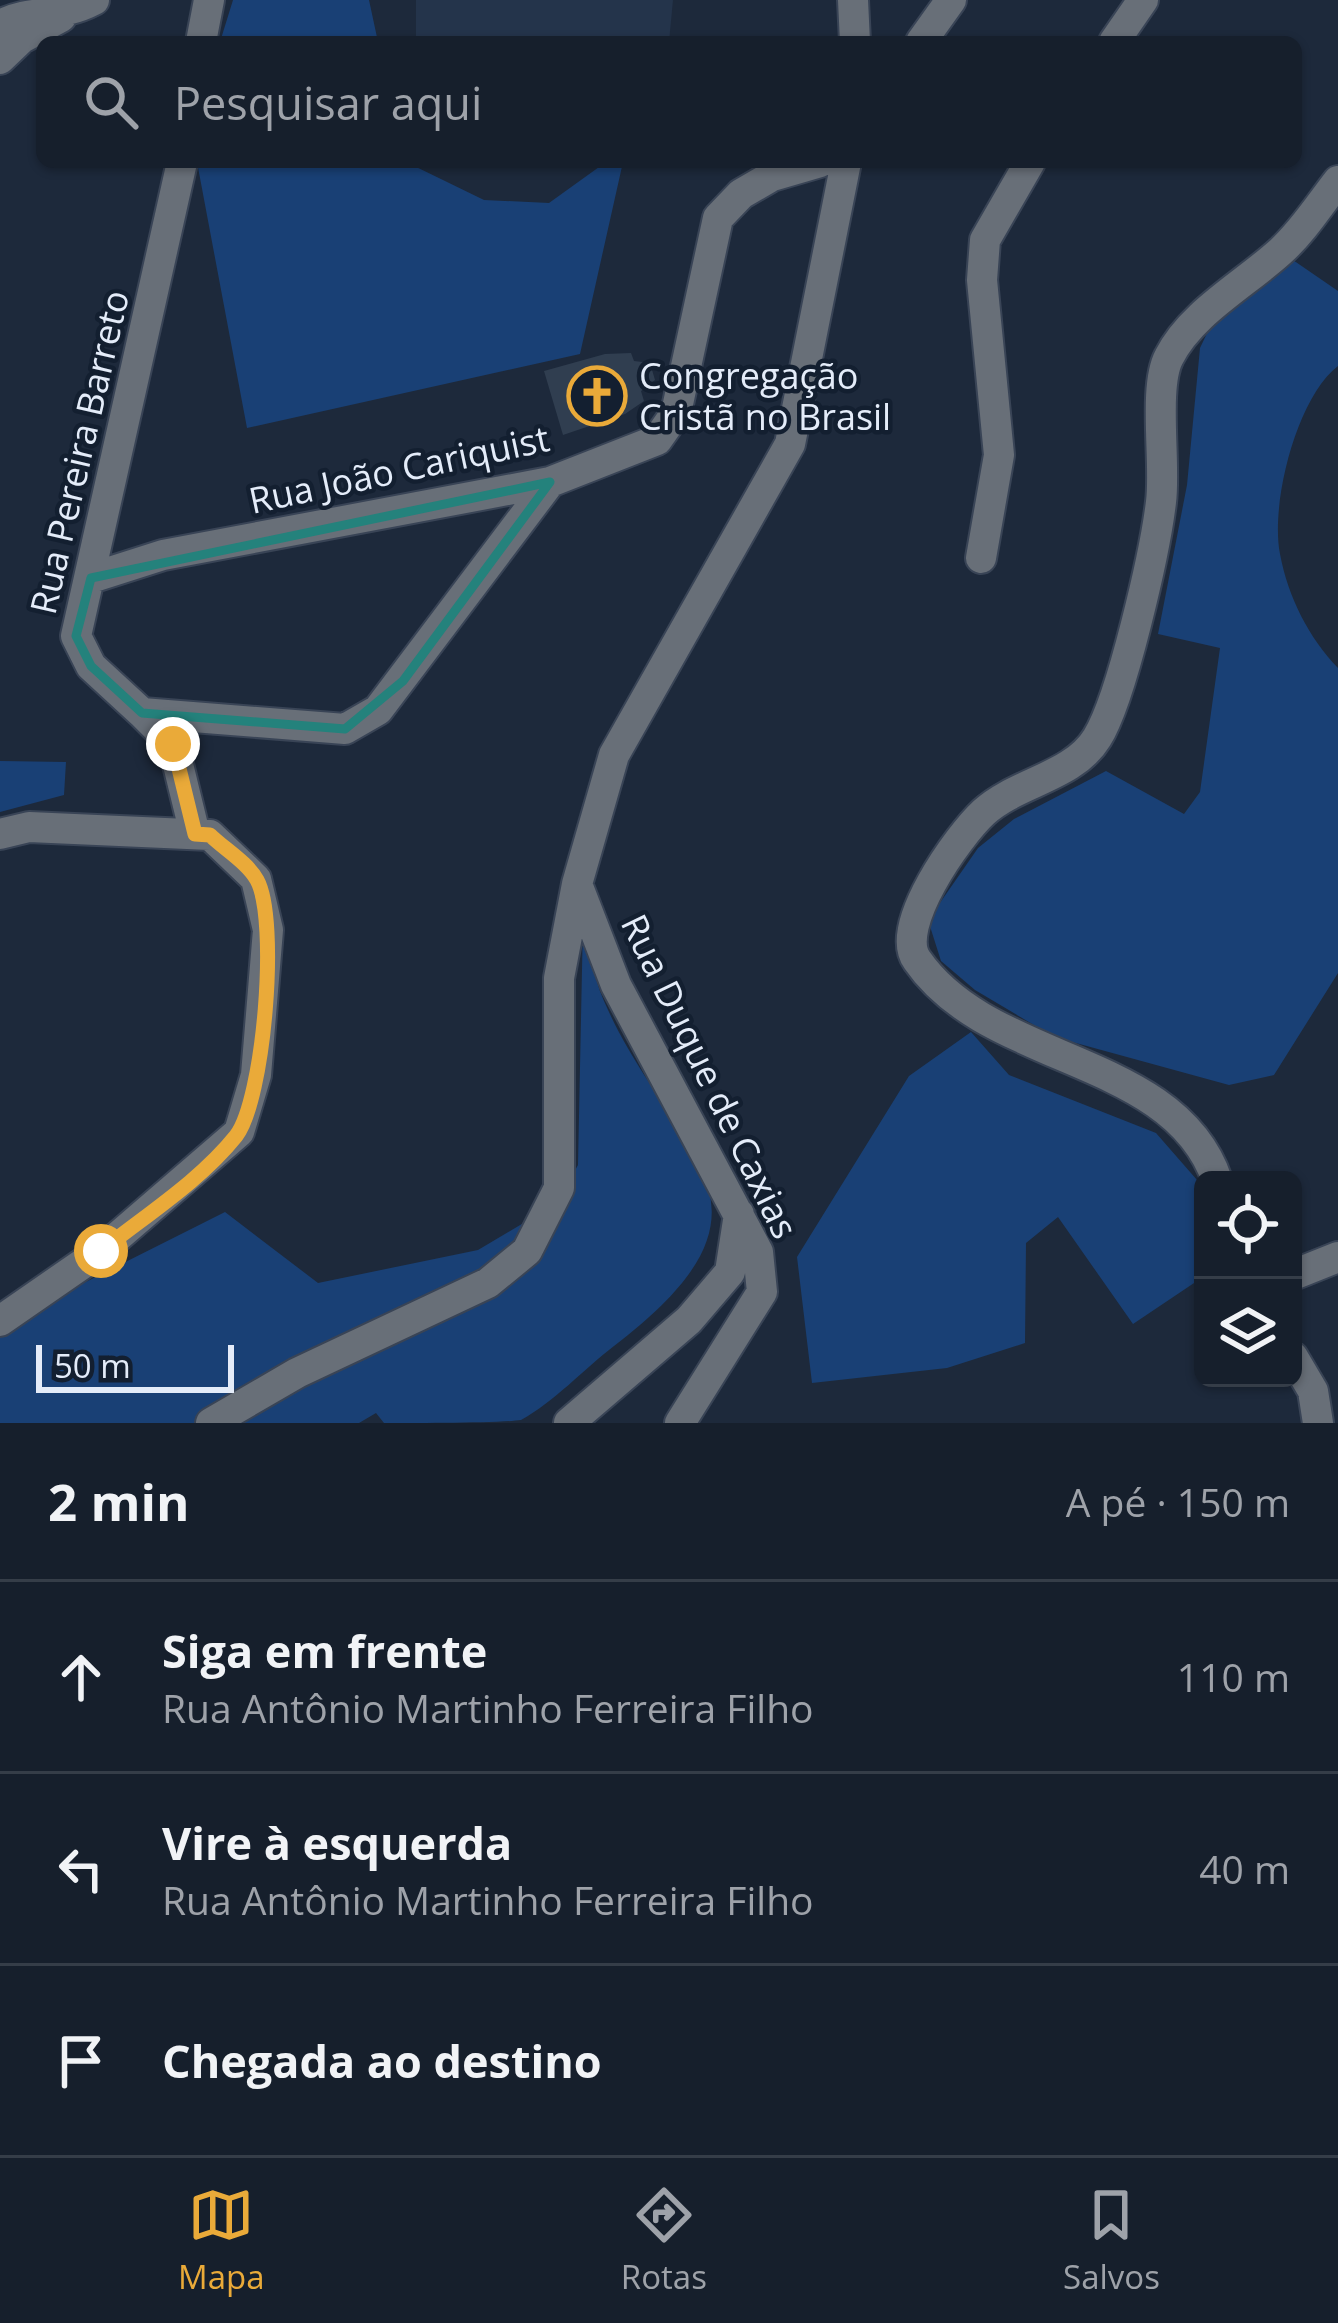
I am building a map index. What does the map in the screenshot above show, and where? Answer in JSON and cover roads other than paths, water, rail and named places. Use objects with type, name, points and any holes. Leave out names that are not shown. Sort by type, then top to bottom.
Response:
[{"type":"street","points":[[202,36],[209,0]]},
{"type":"street","points":[[854,0],[855,36]]},
{"type":"street","points":[[925,36],[951,0]]},
{"type":"street","points":[[1118,36],[1143,0]]},
{"type":"street","points":[[0,25],[22,14],[80,7]]},
{"type":"street","points":[[0,59],[22,38],[80,7]]},
{"type":"street","name":"Rua Pereira Barreto","points":[[142,712],[91,666],[76,636],[181,168]]},
{"type":"street","name":"Rua João Cariquist","points":[[91,578],[164,555],[550,482],[657,440],[676,412],[718,218],[741,194],[772,176],[799,168]]},
{"type":"street","points":[[211,1423],[297,1373],[488,1283],[527,1251],[560,1188],[559,978],[577,884],[614,755],[790,444],[845,168]]},
{"type":"street","points":[[981,558],[999,455],[982,280],[986,240],[1027,168]]},
{"type":"street","points":[[1213,1171],[1195,1134],[1166,1105],[982,1016],[915,958],[908,932],[918,906],[986,810],[1090,750],[1111,716],[1161,502],[1166,361],[1184,333],[1285,248],[1338,181]]},
{"type":"street","points":[[142,712],[345,729],[361,720],[378,710],[403,681],[550,482]]},
{"type":"street","points":[[142,712],[173,744],[195,834]]},
{"type":"street","points":[[0,834],[29,827],[210,835],[256,879],[268,930],[256,1076],[239,1132],[206,1166],[101,1251],[0,1321]]},
{"type":"street","name":"Rua Duque de Caxias","points":[[577,884],[616,985],[758,1252],[761,1292],[680,1423]]},
{"type":"street","points":[[569,1423],[688,1320],[730,1272],[740,1214]]},
{"type":"street","points":[[1302,1271],[1338,1257]]},
{"type":"street","points":[[1302,1372],[1313,1391],[1318,1423]]},
{"type":"place","name":"Congregação Cristã no Brasil","points":[[597,396]]}]
